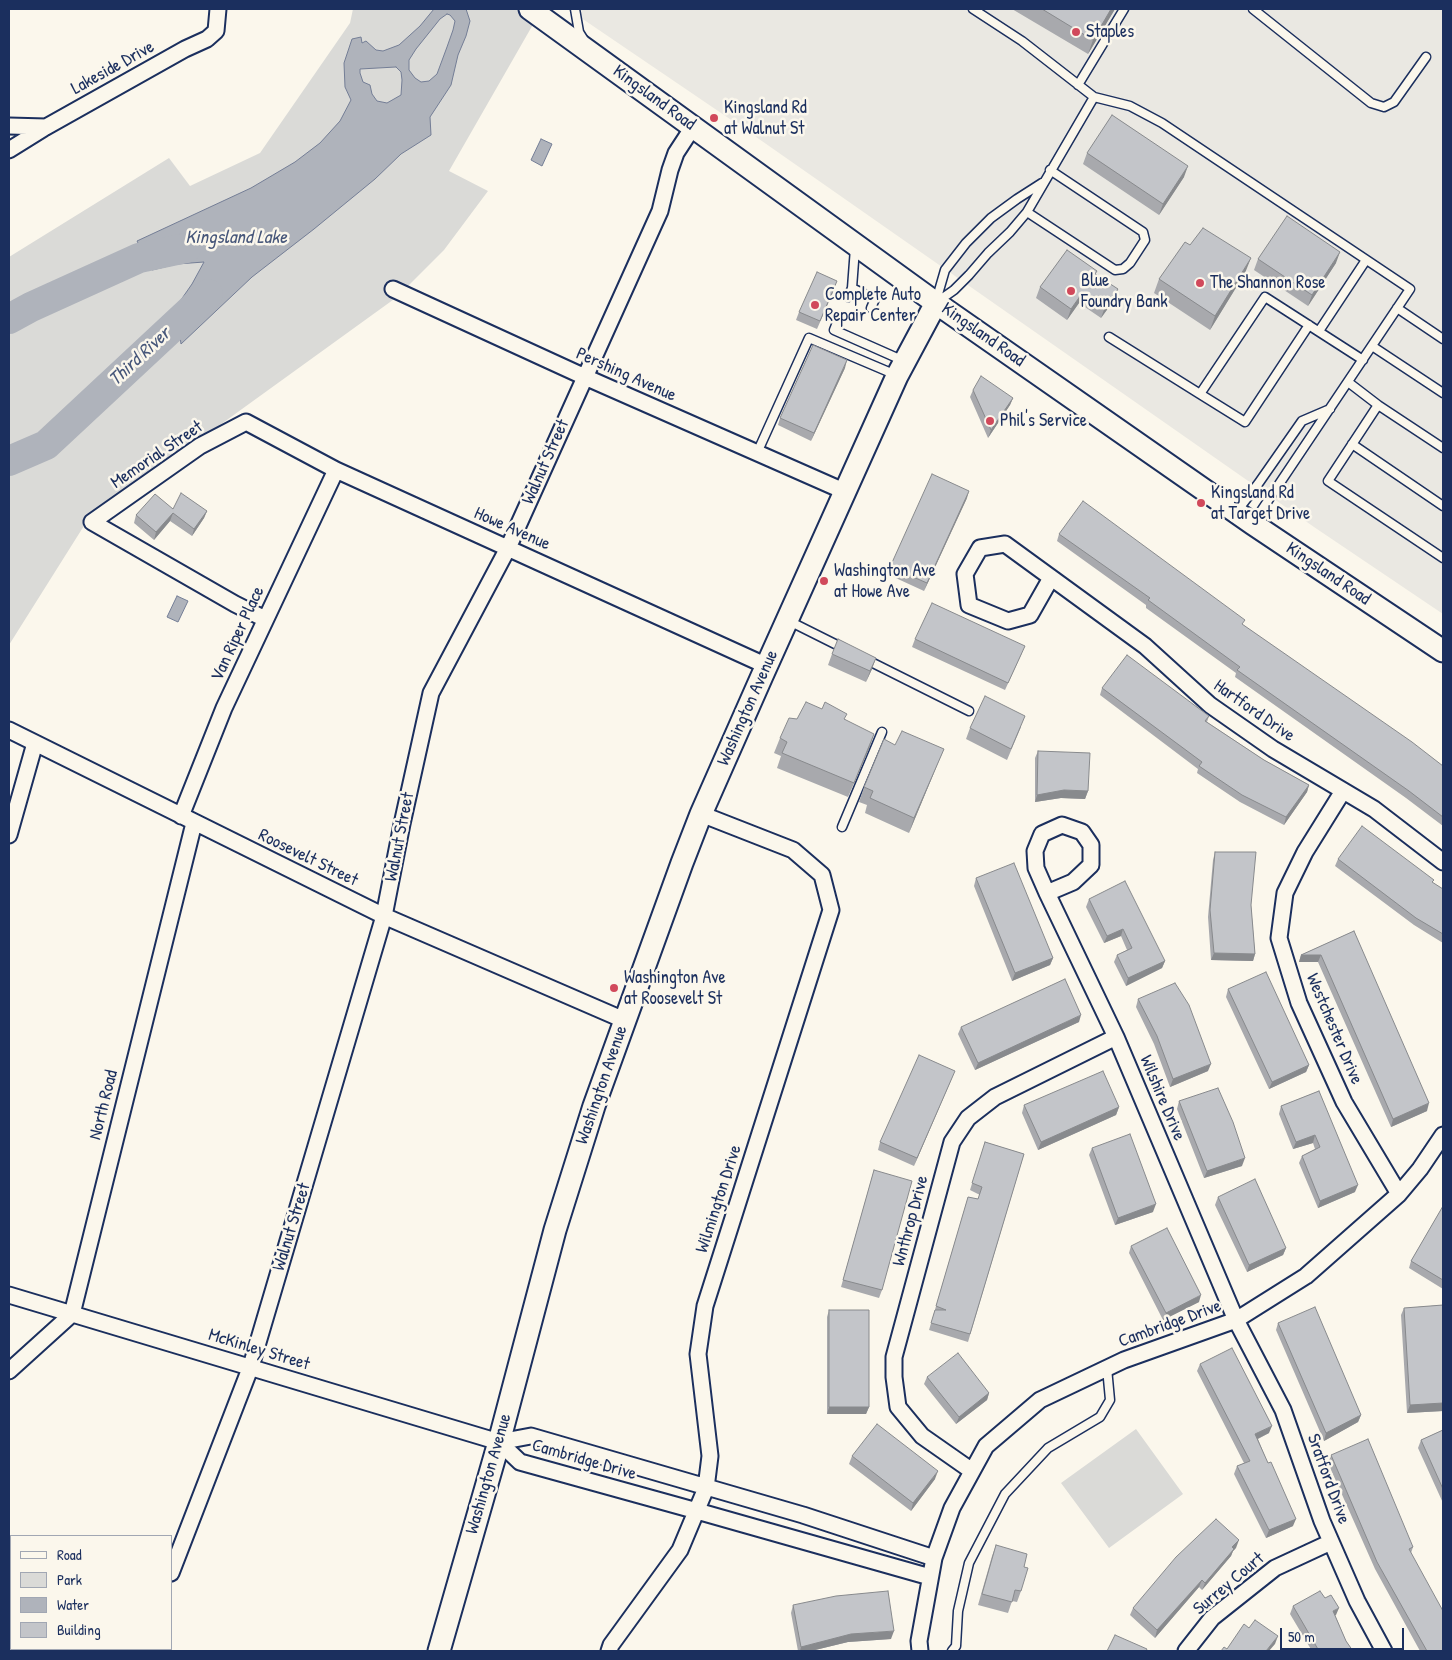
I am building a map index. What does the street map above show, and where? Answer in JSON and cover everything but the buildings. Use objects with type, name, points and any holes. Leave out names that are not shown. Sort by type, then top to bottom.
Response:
[{"type":"main road","name":"Kingsland Road","points":[[530,9],[936,303],[1245,518],[1443,651]]},
{"type":"main road","points":[[901,368],[936,303]]},
{"type":"main road","name":"Washington Avenue","points":[[439,1651],[555,1230],[594,1106],[624,1020],[701,814],[901,368]]},
{"type":"street","name":"Lakeside Drive","points":[[9,150],[46,127],[185,49],[207,40],[216,31],[218,9]]},
{"type":"street","points":[[9,126],[46,127]]},
{"type":"street","name":"Walnut Street","points":[[172,1570],[251,1366],[384,916],[431,693],[508,548],[660,212],[673,161],[693,127]]},
{"type":"street","name":"Pershing Avenue","points":[[393,289],[585,377],[846,492]]},
{"type":"street","name":"Howe Avenue","points":[[246,422],[336,470],[766,666]]},
{"type":"street","name":"Memorial Street","points":[[246,422],[200,446],[92,522],[211,591],[266,619]]},
{"type":"street","name":"Van Riper Place","points":[[188,819],[224,708],[336,470]]},
{"type":"street","points":[[1005,544],[1051,578],[1030,615],[1008,621],[969,605],[965,574],[980,548],[1005,544]]},
{"type":"street","name":"Hartford Drive","points":[[1051,578],[1145,646],[1210,706],[1273,749],[1374,809],[1443,862]]},
{"type":"street","name":"Roosevelt Street","points":[[9,730],[384,916],[624,1020]]},
{"type":"street","points":[[9,835],[35,743]]},
{"type":"street","name":"Westchester Drive","points":[[1344,791],[1305,852],[1285,893],[1279,938],[1299,1003],[1344,1102],[1399,1194]]},
{"type":"street","name":"Wilmington Drive","points":[[609,1651],[610,1645],[680,1550],[698,1511],[706,1488],[710,1456],[698,1354],[705,1306],[831,910],[822,875],[793,850],[701,814]]},
{"type":"street","name":"North Road","points":[[72,1314],[188,819]]},
{"type":"street","name":"Wilshire Drive","points":[[1047,894],[1073,882],[1091,865],[1091,845],[1082,832],[1062,825],[1042,834],[1035,851],[1036,868],[1047,894],[1116,1037],[1236,1320]]},
{"type":"street","name":"Wnthrop Drive","points":[[972,1471],[922,1436],[898,1407],[894,1377],[894,1357],[952,1142],[968,1118],[995,1097],[1116,1037]]},
{"type":"street","name":"Cambridge Drive","points":[[920,1651],[919,1641],[934,1558],[952,1508],[986,1446],[1040,1400],[1124,1360],[1236,1320],[1306,1276],[1399,1194],[1420,1169],[1443,1135]]},
{"type":"street","name":"McKinley Street","points":[[9,1295],[251,1366],[498,1442]]},
{"type":"street","points":[[9,1371],[72,1314]]},
{"type":"street","name":"Sratford Drive","points":[[1236,1320],[1283,1410],[1322,1521],[1358,1601],[1384,1651]]},
{"type":"street","name":"Cambridge Drive","points":[[498,1442],[530,1436],[706,1488],[803,1514],[934,1558]]},
{"type":"street","name":"Cambridge Drive","points":[[498,1442],[520,1462],[930,1577]]},
{"type":"street","name":"Surrey Court","points":[[1186,1651],[1212,1618],[1274,1568],[1331,1542]]},
{"type":"street","points":[[9,1650],[15,1651]]},
{"type":"lane","points":[[575,9],[579,32],[591,52]]},
{"type":"lane","points":[[974,9],[1022,41],[1094,97],[1130,106],[1162,123],[1410,289],[1330,409],[1245,518]]},
{"type":"lane","points":[[1078,85],[1124,9]]},
{"type":"lane","points":[[1253,9],[1371,103],[1384,107],[1394,102],[1426,57]]},
{"type":"lane","points":[[936,303],[969,276],[1027,212],[1042,183],[1094,97]]},
{"type":"lane","points":[[1027,212],[1115,270],[1123,269],[1130,263],[1144,240],[1143,232],[1050,170]]},
{"type":"lane","points":[[936,303],[945,270],[966,243],[991,218],[1042,183]]},
{"type":"lane","points":[[848,298],[852,288],[855,243]]},
{"type":"lane","points":[[1319,331],[1366,260]]},
{"type":"lane","points":[[852,288],[875,299],[871,308]]},
{"type":"lane","points":[[860,303],[864,294]]},
{"type":"lane","points":[[1200,394],[1265,297],[1362,360]]},
{"type":"lane","points":[[1397,308],[1443,338]]},
{"type":"lane","points":[[838,320],[834,330],[857,340],[901,368]]},
{"type":"lane","points":[[1109,337],[1245,422],[1309,325]]},
{"type":"lane","points":[[846,335],[850,326]]},
{"type":"lane","points":[[857,340],[861,332]]},
{"type":"lane","points":[[757,453],[809,338],[901,368]]},
{"type":"lane","points":[[1372,346],[1443,393]]},
{"type":"lane","points":[[1348,382],[1378,405],[1443,448]]},
{"type":"lane","points":[[1378,405],[1328,481],[1443,558]]},
{"type":"lane","points":[[1245,518],[1258,484],[1302,421],[1330,409]]},
{"type":"lane","points":[[1352,444],[1443,506]]},
{"type":"lane","points":[[787,620],[854,653]]},
{"type":"lane","points":[[862,658],[970,711]]},
{"type":"lane","points":[[842,827],[882,732]]},
{"type":"lane","points":[[952,1651],[956,1646],[958,1611],[969,1563],[1005,1494],[1048,1448],[1100,1417],[1110,1400],[1107,1368]]},
{"type":"shaded area","points":[[568,9],[1443,9],[1443,614],[1314,527],[749,132]]},
{"type":"green space","points":[[353,9],[531,9],[539,14],[449,171],[488,191],[444,250],[397,297],[87,521],[9,645],[9,257],[169,158],[190,186],[260,153],[350,23]]},
{"type":"green space","points":[[1136,1429],[1183,1494],[1109,1548],[1061,1483]]},
{"type":"water","name":"Kingsland Lake","points":[[434,9],[466,9],[470,21],[458,55],[451,85],[430,117],[431,135],[401,154],[375,179],[252,277],[181,344],[176,307],[204,262],[177,264],[152,270],[137,241],[251,188],[295,162],[320,143],[340,121],[351,100],[345,87],[344,63],[352,39],[361,37],[362,43],[366,41],[376,50],[383,51],[399,45],[420,26]],"holes":[[[447,14],[455,21],[437,74],[429,81],[421,82],[409,70],[409,60],[440,19]],[[396,67],[401,72],[401,95],[387,103],[377,101],[372,94],[370,85],[363,82],[360,69]]]},
{"type":"water","points":[[541,139],[552,144],[542,166],[531,160]]},
{"type":"water","points":[[177,596],[188,601],[178,622],[167,617]]},
{"type":"waterway","name":"Third River","points":[[9,319],[31,307],[139,258],[186,248]]},
{"type":"waterway","name":"Third River","points":[[9,461],[46,445],[208,294]]},
{"type":"place","name":"Staples","points":[[1076,32]]},
{"type":"place","name":"Kingsland Rd at Walnut St","points":[[714,118]]},
{"type":"place","name":"The Shannon Rose","points":[[1200,283]]},
{"type":"place","name":"Blue Foundry Bank","points":[[1071,291]]},
{"type":"place","name":"Complete Auto Repair Center","points":[[815,305]]},
{"type":"place","name":"Phil's Service","points":[[990,421]]},
{"type":"place","name":"Kingsland Rd at Target Drive","points":[[1201,503]]},
{"type":"place","name":"Washington Ave at Howe Ave","points":[[824,581]]},
{"type":"place","name":"Washington Ave at Roosevelt St","points":[[614,988]]}]
